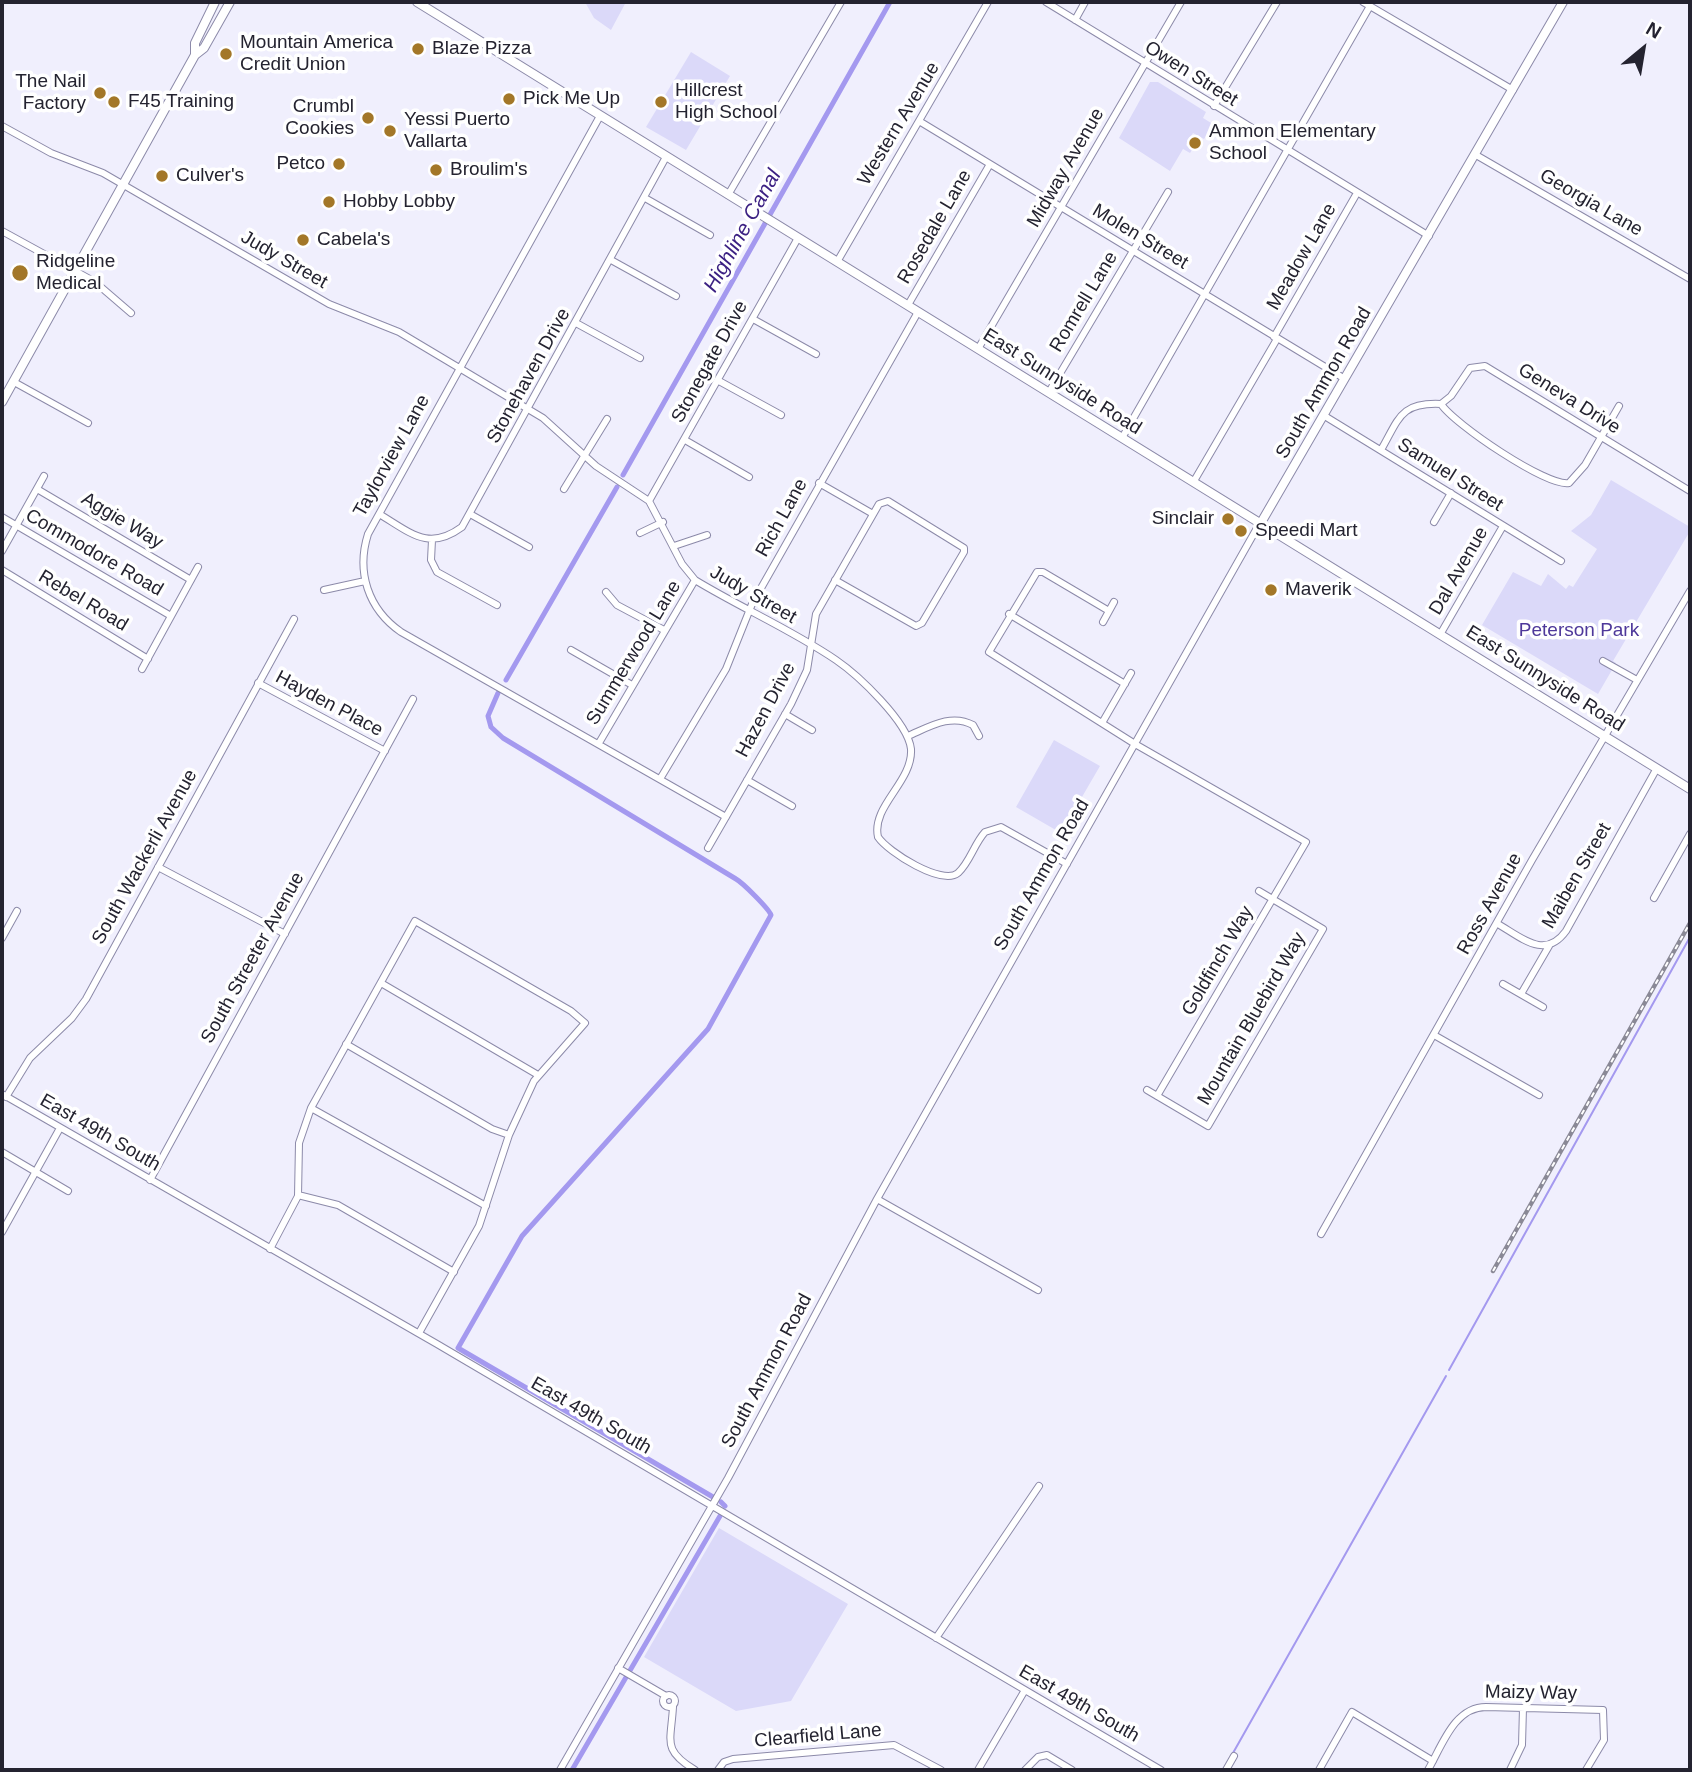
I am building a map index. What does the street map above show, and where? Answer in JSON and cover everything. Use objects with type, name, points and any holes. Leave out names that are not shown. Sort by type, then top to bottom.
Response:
[{"type":"main road","points":[[195,55],[195,43],[215,2]]},
{"type":"main road","points":[[2,402],[195,55],[204,48],[230,2]]},
{"type":"main road","name":"South Ammon Road","points":[[1262,521],[1563,2]]},
{"type":"main road","name":"East Sunnyside Road","points":[[420,3],[1122,438],[1262,521],[1690,789]]},
{"type":"street","points":[[728,195],[841,2]]},
{"type":"street","name":"Western Avenue","points":[[837,262],[988,2]]},
{"type":"street","name":"Owen Street","points":[[1046,2],[1429,236]]},
{"type":"street","points":[[1074,20],[1085,2]]},
{"type":"street","name":"Midway Avenue","points":[[978,349],[1181,2]]},
{"type":"street","points":[[1214,106],[1277,2]]},
{"type":"street","points":[[1122,438],[1366,4],[1513,90]]},
{"type":"street","name":"Taylorview Lane","points":[[600,116],[379,514],[365,543],[365,581],[374,605],[389,623],[726,817]]},
{"type":"street","name":"Molen Street","points":[[919,121],[1345,379]]},
{"type":"street","name":"Judy Street","points":[[2,126],[51,153],[92,168],[329,304],[399,332],[528,409],[561,432],[585,456],[649,501],[663,522],[682,564],[695,580],[836,660],[861,681],[908,736]]},
{"type":"street","name":"Georgia Lane","points":[[1476,155],[1690,279]]},
{"type":"street","name":"Stonehaven Drive","points":[[432,540],[450,536],[462,527],[470,514],[666,157]]},
{"type":"street","name":"Rosedale Lane","points":[[908,305],[990,164]]},
{"type":"street","name":"Romrell Lane","points":[[1049,392],[1168,192]]},
{"type":"street","name":"Meadow Lane","points":[[1194,481],[1357,193]]},
{"type":"street","points":[[645,198],[710,235]]},
{"type":"street","points":[[2,231],[109,292],[131,313]]},
{"type":"street","name":"Stonegate Drive","points":[[649,501],[798,238]]},
{"type":"street","points":[[611,260],[676,296]]},
{"type":"street","name":"Rich Lane","points":[[660,779],[726,668],[748,611],[918,312]]},
{"type":"street","points":[[753,319],[816,354]]},
{"type":"street","points":[[576,323],[640,358]]},
{"type":"street","name":"Geneva Drive","points":[[1441,404],[1451,396],[1470,368],[1485,366],[1690,491]]},
{"type":"street","points":[[719,381],[781,415]]},
{"type":"street","points":[[14,382],[88,423]]},
{"type":"street","points":[[1381,450],[1403,411],[1413,405],[1441,404],[1456,422],[1556,483],[1569,483],[1577,477],[1619,406]]},
{"type":"street","name":"Samuel Street","points":[[1324,415],[1561,561]]},
{"type":"street","points":[[564,489],[607,419]]},
{"type":"street","points":[[685,440],[749,477]]},
{"type":"street","points":[[2,551],[44,476]]},
{"type":"street","points":[[819,483],[873,514],[879,505],[888,502],[961,543],[964,552],[922,622],[916,626],[835,580]]},
{"type":"street","name":"Aggie Way","points":[[37,489],[191,580]]},
{"type":"street","points":[[1434,522],[1451,493]]},
{"type":"street","points":[[379,514],[421,538],[432,540],[431,560],[437,572],[497,605]]},
{"type":"street","points":[[470,514],[529,547]]},
{"type":"street","name":"Hazen Drive","points":[[708,848],[785,714],[807,670],[812,646],[811,631],[816,614],[873,514]]},
{"type":"street","name":"Commodore Road","points":[[2,517],[171,616]]},
{"type":"street","name":"South Ammon Road","points":[[560,1770],[713,1505],[877,1199],[1262,521]]},
{"type":"street","points":[[640,533],[663,522]]},
{"type":"street","name":"Dal Avenue","points":[[1441,633],[1503,526]]},
{"type":"street","points":[[674,546],[707,535]]},
{"type":"street","points":[[142,669],[198,567]]},
{"type":"street","name":"Rebel Road","points":[[2,570],[148,659]]},
{"type":"street","points":[[1109,611],[1043,572],[1037,572],[1009,614],[989,652],[1135,744]]},
{"type":"street","name":"Summerwood Lane","points":[[599,743],[695,580]]},
{"type":"street","points":[[324,590],[365,581]]},
{"type":"street","name":"Ross Avenue","points":[[1321,1234],[1690,591]]},
{"type":"street","points":[[606,592],[617,605],[664,630]]},
{"type":"street","points":[[1103,622],[1114,602]]},
{"type":"street","points":[[1009,614],[1125,684]]},
{"type":"street","name":"South Wackerli Avenue","points":[[4,1096],[30,1058],[72,1017],[86,999],[294,619]]},
{"type":"street","points":[[571,650],[632,685]]},
{"type":"street","points":[[1603,661],[1637,680]]},
{"type":"street","points":[[1102,723],[1131,673]]},
{"type":"street","name":"Hayden Place","points":[[258,683],[385,751]]},
{"type":"street","name":"South Streeter Avenue","points":[[150,1180],[413,699]]},
{"type":"street","points":[[785,714],[812,730]]},
{"type":"street","points":[[979,736],[973,725],[958,720],[937,723],[908,736],[911,751],[907,771],[878,824],[877,834],[884,844],[934,875],[947,877],[960,871],[985,832],[1001,827],[1067,864]]},
{"type":"street","name":"Goldfinch Way","points":[[1135,744],[1306,842],[1157,1096]]},
{"type":"street","name":"Maiben Street","points":[[1498,924],[1537,945],[1549,946],[1566,931],[1657,768]]},
{"type":"street","points":[[747,780],[792,806]]},
{"type":"street","points":[[1654,898],[1690,834]]},
{"type":"street","points":[[158,867],[285,934]]},
{"type":"street","points":[[1259,891],[1273,899]]},
{"type":"street","name":"Mountain Bluebird Way","points":[[1157,1096],[1208,1126],[1323,929],[1273,899]]},
{"type":"street","points":[[2,938],[4,928],[16,911]]},
{"type":"street","points":[[270,1249],[298,1195],[299,1143],[311,1108],[415,921],[571,1011],[584,1023],[538,1075],[509,1135],[471,1242],[419,1333]]},
{"type":"street","points":[[1521,994],[1549,946]]},
{"type":"street","points":[[381,983],[538,1075]]},
{"type":"street","points":[[1503,984],[1543,1007]]},
{"type":"street","points":[[1434,1035],[1539,1094]]},
{"type":"street","points":[[346,1044],[492,1129],[509,1135]]},
{"type":"street","points":[[1147,1090],[1157,1096]]},
{"type":"street","name":"East 49th South","points":[[4,1096],[419,1333],[1161,1770]]},
{"type":"street","points":[[311,1108],[486,1206]]},
{"type":"street","points":[[2,1232],[60,1128]]},
{"type":"street","points":[[2,1152],[68,1191]]},
{"type":"street","points":[[298,1195],[338,1205],[454,1272]]},
{"type":"street","points":[[877,1199],[1038,1290]]},
{"type":"street","points":[[936,1638],[1039,1486]]},
{"type":"street","points":[[620,1669],[666,1696],[663,1704],[673,1707],[671,1750],[674,1757],[695,1770]]},
{"type":"street","points":[[978,1770],[1025,1690]]},
{"type":"street","name":"Maizy Way","points":[[1433,1761],[1461,1715],[1477,1707],[1603,1710],[1604,1740],[1586,1770]]},
{"type":"street","points":[[1510,1770],[1522,1745],[1523,1708]]},
{"type":"street","points":[[1319,1770],[1352,1712],[1433,1761],[1428,1770]]},
{"type":"street","name":"Clearfield Lane","points":[[718,1770],[724,1762],[733,1759],[894,1745],[941,1770]]},
{"type":"street","points":[[1025,1770],[1028,1763],[1047,1755],[1072,1770]]},
{"type":"street","points":[[1226,1770],[1234,1756]]},
{"type":"green space","points":[[585,2],[626,2],[611,30],[594,18]]},
{"type":"green space","points":[[691,52],[730,76],[686,150],[646,127]]},
{"type":"green space","points":[[1150,82],[1158,82],[1206,112],[1203,118],[1221,129],[1217,136],[1209,132],[1204,139],[1193,133],[1186,145],[1192,150],[1190,153],[1183,149],[1170,171],[1119,138]]},
{"type":"green space","name":"Peterson Park","points":[[1611,480],[1690,527],[1690,531],[1613,661],[1616,663],[1598,694],[1482,625],[1513,572],[1541,586],[1548,574],[1566,589],[1569,585],[1573,587],[1597,549],[1571,531],[1591,515]]},
{"type":"green space","points":[[1054,740],[1100,766],[1061,833],[1016,807]]},
{"type":"green space","points":[[719,1528],[848,1604],[791,1701],[736,1711],[644,1657]]},
{"type":"waterway","name":"Highline Canal","points":[[623,475],[890,2]]},
{"type":"waterway","points":[[506,680],[617,487]]},
{"type":"waterway","points":[[498,693],[488,716],[491,727],[503,738],[736,879],[771,915],[708,1029],[522,1236],[458,1348],[713,1497]]},
{"type":"waterway","points":[[1449,1370],[1690,937]]},
{"type":"waterway","points":[[1233,1753],[1446,1376]]},
{"type":"waterway","points":[[721,1502],[725,1506]]},
{"type":"waterway","points":[[572,1770],[720,1516]]},
{"type":"railway","points":[[1493,1271],[1690,923]]},
{"type":"place","name":"Blaze Pizza","points":[[418,49]]},
{"type":"place","name":"Mountain America Credit Union","points":[[226,54]]},
{"type":"place","name":"The Nail Factory","points":[[100,93]]},
{"type":"place","name":"Pick Me Up","points":[[509,99]]},
{"type":"place","name":"F45 Training","points":[[114,102]]},
{"type":"place","name":"Hillcrest High School","points":[[661,102]]},
{"type":"place","name":"Crumbl Cookies","points":[[368,118]]},
{"type":"place","name":"Yessi Puerto Vallarta","points":[[390,131]]},
{"type":"place","name":"Ammon Elementary School","points":[[1195,143]]},
{"type":"place","name":"Petco","points":[[339,164]]},
{"type":"place","name":"Broulim's","points":[[436,170]]},
{"type":"place","name":"Culver's","points":[[162,176]]},
{"type":"place","name":"Hobby Lobby","points":[[329,202]]},
{"type":"place","name":"Cabela's","points":[[303,240]]},
{"type":"place","name":"Ridgeline Medical","points":[[20,273]]},
{"type":"place","name":"Sinclair","points":[[1228,519]]},
{"type":"place","name":"Speedi Mart","points":[[1241,531]]},
{"type":"place","name":"Maverik","points":[[1271,590]]}]
